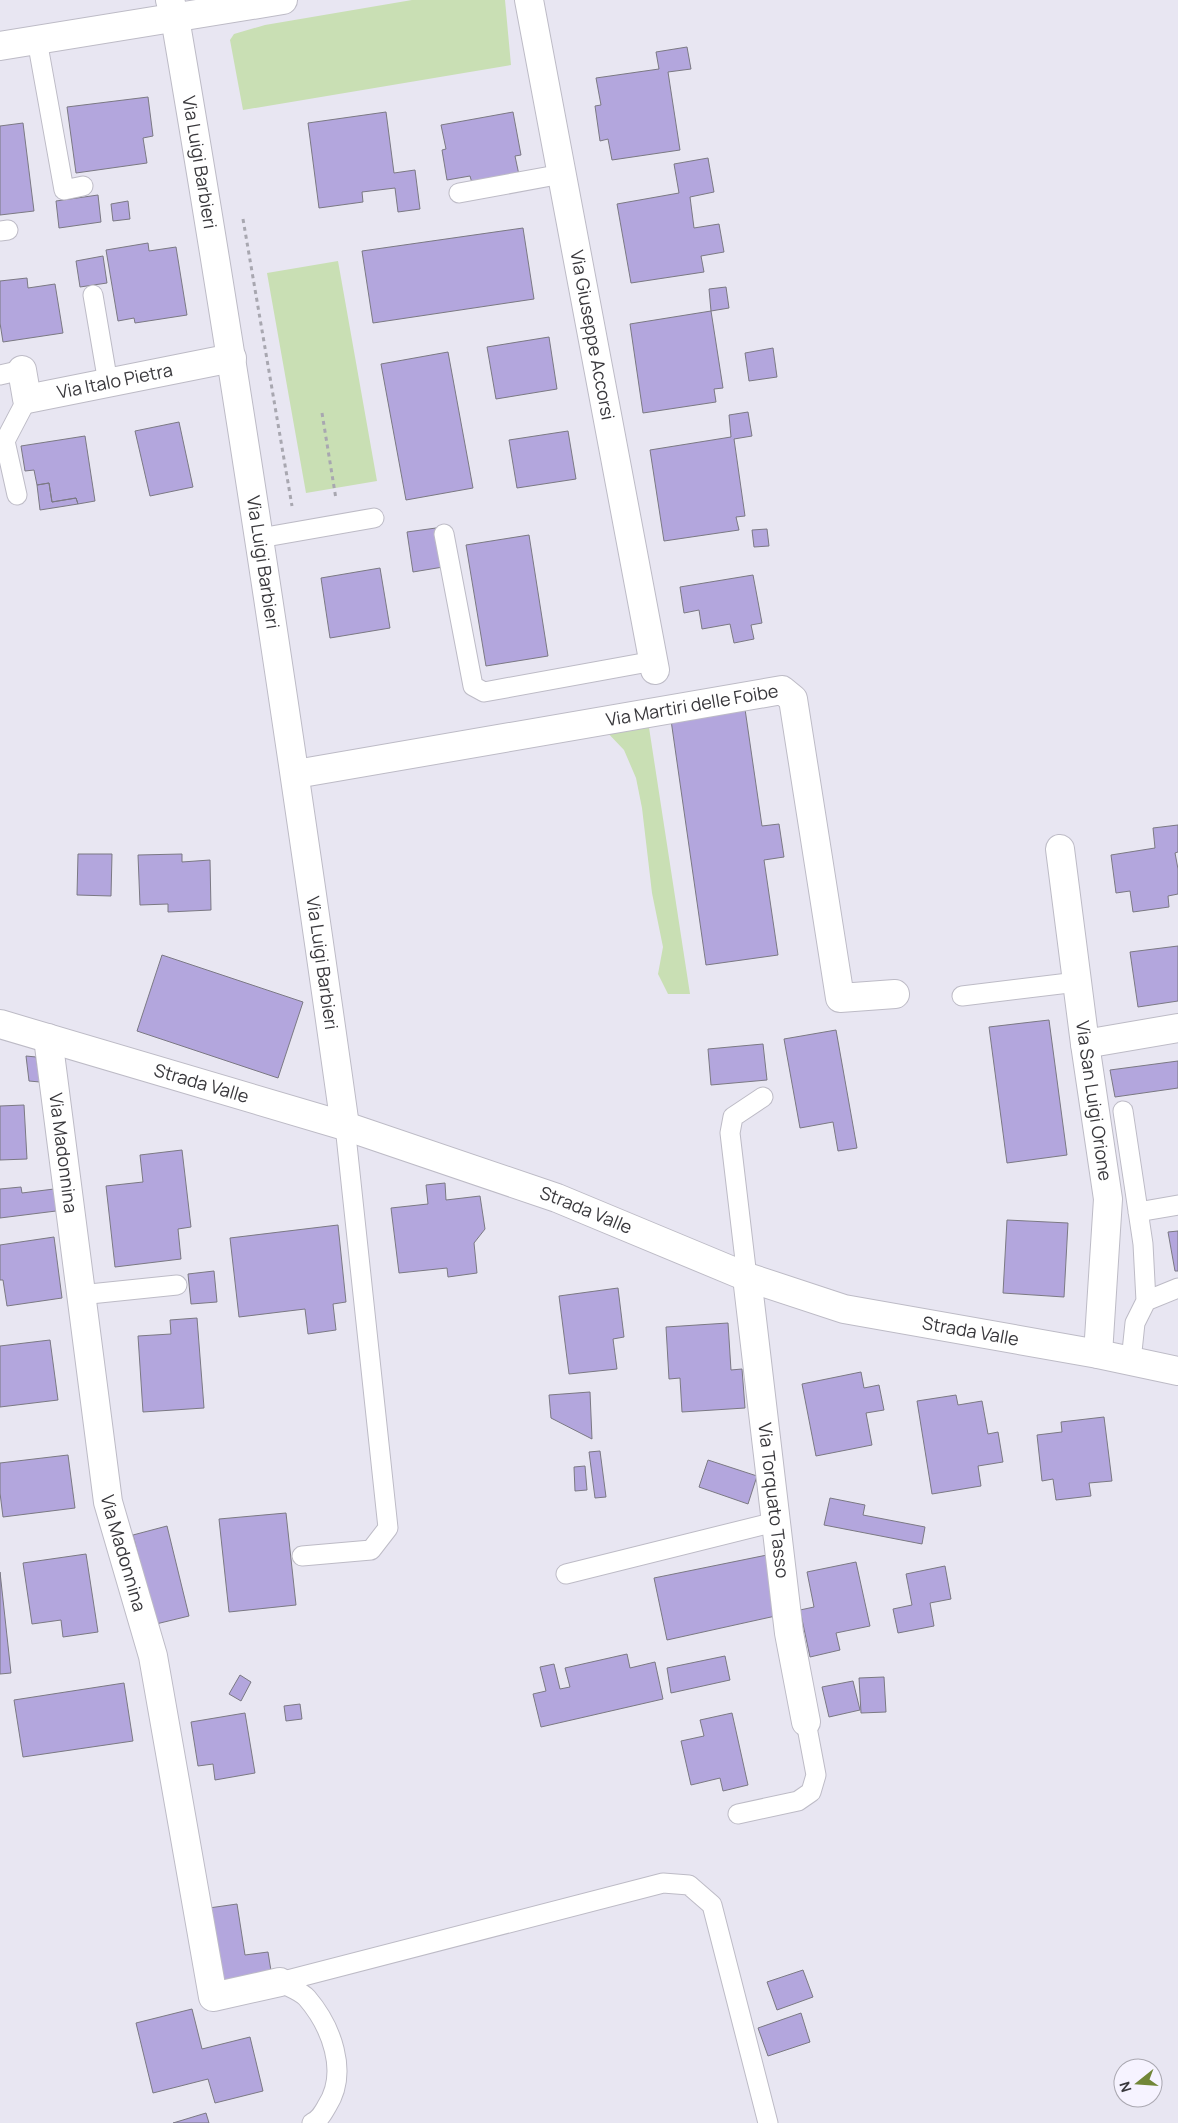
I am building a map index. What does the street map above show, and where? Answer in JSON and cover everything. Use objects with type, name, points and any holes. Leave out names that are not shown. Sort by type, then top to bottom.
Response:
[{"type":"street","points":[[0,46],[37,40],[173,9],[283,0]]},
{"type":"street","name":"Via Giuseppe Accorsi","points":[[529,0],[654,666]]},
{"type":"street","name":"Via Luigi Barbieri","points":[[173,9],[232,358],[260,538],[296,774],[345,1126]]},
{"type":"street","name":"Via Italo Pietra","points":[[28,399],[232,358]]},
{"type":"street","points":[[11,373],[28,399]]},
{"type":"street","name":"Via Martiri delle Foibe","points":[[296,774],[782,690],[793,699],[840,998],[895,994]]},
{"type":"street","name":"Via San Luigi Orione","points":[[1060,848],[1085,1044],[1108,1199],[1098,1354]]},
{"type":"street","name":"Strada Valle","points":[[0,1024],[345,1126],[557,1198],[747,1276],[844,1309],[1098,1354],[1178,1371]]},
{"type":"street","points":[[1085,1044],[1178,1028]]},
{"type":"street","name":"Via Madonnina","points":[[48,1038],[108,1502],[153,1656],[213,1997],[280,1982]]},
{"type":"street","name":"Via Torquato Tasso","points":[[747,1276],[789,1633],[806,1722]]},
{"type":"lane","points":[[37,40],[64,190],[83,186]]},
{"type":"lane","points":[[459,193],[562,174]]},
{"type":"lane","points":[[93,295],[108,383]]},
{"type":"lane","points":[[16,495],[5,441],[28,399]]},
{"type":"lane","points":[[260,538],[374,518]]},
{"type":"lane","points":[[444,534],[473,686],[484,692],[654,666]]},
{"type":"lane","points":[[962,996],[1077,982]]},
{"type":"lane","points":[[747,1276],[730,1133],[733,1117],[763,1097]]},
{"type":"lane","points":[[1123,1111],[1143,1244],[1146,1300],[1135,1324],[1131,1361]]},
{"type":"lane","points":[[302,1556],[371,1550],[388,1528],[345,1126]]},
{"type":"lane","points":[[1138,1212],[1178,1205]]},
{"type":"lane","points":[[80,1295],[177,1285]]},
{"type":"lane","points":[[1146,1300],[1178,1288]]},
{"type":"lane","points":[[566,1574],[775,1522]]},
{"type":"lane","points":[[738,1814],[798,1802],[811,1792],[816,1775],[806,1722]]},
{"type":"lane","points":[[280,1982],[663,1883],[689,1886],[712,1905],[768,2123]]},
{"type":"lane","points":[[280,1982],[306,1997],[328,2028],[338,2062],[332,2098],[318,2120],[312,2123]]},
{"type":"path","points":[[242,218],[296,532]]},
{"type":"path","points":[[322,413],[340,524]]},
{"type":"green space","points":[[412,0],[505,0],[511,65],[243,110],[230,40],[234,34],[265,25]]},
{"type":"green space","points":[[338,261],[377,481],[306,493],[267,273]]},
{"type":"green space","points":[[648,721],[690,994],[668,994],[658,974],[663,947],[652,893],[642,808],[636,778],[624,750],[604,729]]},
{"type":"building","points":[[687,47],[691,69],[668,72],[680,150],[612,160],[608,139],[600,141],[595,106],[601,105],[596,78],[659,69],[656,52]]},
{"type":"building","points":[[148,97],[153,136],[143,138],[147,163],[76,173],[67,107]]},
{"type":"building","points":[[386,112],[394,173],[415,170],[420,209],[398,212],[395,188],[362,192],[363,202],[319,208],[308,123]]},
{"type":"building","points":[[513,112],[521,155],[515,156],[519,175],[472,183],[470,176],[447,180],[442,150],[446,149],[441,125]]},
{"type":"building","points":[[23,123],[34,211],[0,215],[0,126]]},
{"type":"building","points":[[708,158],[714,192],[690,197],[694,228],[719,224],[724,252],[701,256],[704,272],[631,283],[617,204],[679,193],[674,164]]},
{"type":"building","points":[[98,195],[101,222],[59,228],[56,201]]},
{"type":"building","points":[[128,201],[130,219],[113,221],[111,204]]},
{"type":"building","points":[[523,228],[534,299],[373,323],[362,251]]},
{"type":"building","points":[[148,243],[149,251],[176,247],[187,315],[135,323],[134,318],[118,321],[106,250]]},
{"type":"building","points":[[103,256],[107,283],[80,287],[76,261]]},
{"type":"building","points":[[27,278],[28,288],[55,284],[63,333],[3,342],[0,323],[0,281]]},
{"type":"building","points":[[726,287],[729,308],[711,311],[709,289]]},
{"type":"building","points":[[711,311],[723,388],[714,389],[716,402],[643,413],[630,324]]},
{"type":"building","points":[[549,337],[557,389],[496,399],[487,347]]},
{"type":"building","points":[[773,348],[777,377],[749,381],[745,353]]},
{"type":"building","points":[[448,352],[473,488],[406,500],[381,364]]},
{"type":"building","points":[[748,412],[752,436],[734,439],[745,516],[736,517],[739,530],[664,541],[650,450],[731,437],[729,415]]},
{"type":"building","points":[[179,422],[193,487],[150,496],[135,431]]},
{"type":"building","points":[[568,431],[576,479],[517,488],[509,440]]},
{"type":"building","points":[[85,436],[95,501],[78,504],[76,498],[52,502],[49,483],[37,485],[34,470],[25,471],[21,446]]},
{"type":"building","points":[[49,483],[52,502],[76,498],[78,504],[40,510],[37,485]]},
{"type":"building","points":[[436,528],[443,567],[413,572],[407,532]]},
{"type":"building","points":[[767,529],[769,546],[754,547],[752,530]]},
{"type":"building","points":[[529,535],[548,656],[486,666],[466,545]]},
{"type":"building","points":[[380,568],[390,628],[330,638],[321,578]]},
{"type":"building","points":[[753,575],[762,623],[751,625],[754,639],[734,643],[730,624],[702,629],[699,610],[684,613],[680,587]]},
{"type":"building","points":[[745,709],[762,826],[779,824],[784,857],[764,860],[778,955],[706,965],[671,720]]},
{"type":"building","points":[[1178,825],[1178,852],[1175,853],[1178,869],[1178,894],[1168,896],[1169,907],[1133,912],[1130,891],[1116,893],[1111,855],[1155,848],[1153,828]]},
{"type":"building","points":[[78,854],[112,854],[111,896],[77,895]]},
{"type":"building","points":[[182,854],[182,862],[210,860],[211,910],[168,912],[168,904],[140,905],[138,855]]},
{"type":"building","points":[[1178,946],[1178,1001],[1138,1007],[1130,952]]},
{"type":"building","points":[[162,955],[303,1002],[278,1078],[137,1031]]},
{"type":"building","points":[[1049,1020],[1067,1155],[1007,1163],[989,1027]]},
{"type":"building","points":[[836,1030],[857,1148],[838,1151],[833,1122],[800,1128],[784,1039]]},
{"type":"building","points":[[763,1044],[767,1080],[711,1085],[708,1049]]},
{"type":"building","points":[[26,1056],[36,1057],[40,1082],[29,1081]]},
{"type":"building","points":[[1178,1061],[1178,1088],[1115,1097],[1110,1070]]},
{"type":"building","points":[[24,1105],[27,1159],[0,1160],[0,1106]]},
{"type":"building","points":[[182,1150],[191,1227],[178,1229],[181,1259],[115,1267],[106,1186],[143,1182],[140,1155]]},
{"type":"building","points":[[445,1183],[446,1200],[480,1196],[485,1229],[474,1243],[477,1273],[448,1277],[447,1268],[399,1273],[391,1208],[428,1204],[426,1185]]},
{"type":"building","points":[[21,1187],[22,1193],[62,1188],[64,1210],[0,1218],[0,1189]]},
{"type":"building","points":[[1007,1220],[1068,1223],[1064,1297],[1003,1293]]},
{"type":"building","points":[[338,1225],[346,1302],[333,1304],[336,1330],[308,1334],[305,1309],[239,1317],[230,1238]]},
{"type":"building","points":[[1178,1231],[1178,1271],[1175,1271],[1168,1232]]},
{"type":"building","points":[[54,1237],[62,1298],[7,1306],[3,1280],[0,1280],[0,1245]]},
{"type":"building","points":[[214,1271],[217,1302],[191,1304],[188,1274]]},
{"type":"building","points":[[618,1288],[624,1337],[613,1339],[617,1369],[569,1374],[559,1296]]},
{"type":"building","points":[[197,1318],[204,1408],[143,1412],[138,1336],[171,1334],[170,1320]]},
{"type":"building","points":[[728,1323],[731,1370],[742,1369],[745,1408],[682,1412],[680,1378],[669,1379],[666,1327]]},
{"type":"building","points":[[50,1340],[58,1400],[0,1407],[0,1346]]},
{"type":"building","points":[[861,1372],[864,1388],[879,1385],[884,1410],[866,1413],[872,1445],[816,1456],[802,1384]]},
{"type":"building","points":[[590,1392],[592,1439],[551,1418],[549,1395]]},
{"type":"building","points":[[956,1395],[958,1405],[982,1401],[988,1434],[998,1432],[1003,1462],[978,1466],[981,1486],[932,1494],[917,1401]]},
{"type":"building","points":[[1104,1417],[1112,1481],[1089,1483],[1091,1496],[1056,1500],[1053,1479],[1042,1481],[1037,1435],[1062,1432],[1061,1422]]},
{"type":"building","points":[[600,1451],[606,1497],[595,1498],[589,1452]]},
{"type":"building","points":[[68,1455],[75,1508],[3,1517],[0,1493],[0,1463]]},
{"type":"building","points":[[708,1460],[757,1476],[748,1504],[699,1487]]},
{"type":"building","points":[[585,1466],[587,1490],[575,1491],[574,1467]]},
{"type":"building","points":[[830,1498],[865,1505],[863,1515],[925,1527],[922,1544],[824,1525]]},
{"type":"building","points":[[286,1513],[296,1605],[229,1612],[219,1519]]},
{"type":"building","points":[[167,1526],[189,1616],[156,1624],[133,1535]]},
{"type":"building","points":[[86,1554],[98,1632],[63,1637],[61,1620],[32,1624],[23,1563]]},
{"type":"building","points":[[767,1555],[780,1615],[667,1640],[654,1578]]},
{"type":"building","points":[[856,1562],[870,1626],[836,1633],[840,1650],[810,1657],[800,1610],[814,1607],[807,1572]]},
{"type":"building","points":[[945,1566],[951,1599],[930,1603],[934,1626],[898,1633],[893,1609],[912,1605],[906,1574]]},
{"type":"building","points":[[0,1572],[11,1673],[0,1674]]},
{"type":"building","points":[[627,1654],[630,1668],[655,1662],[663,1699],[541,1727],[533,1694],[546,1691],[540,1667],[554,1664],[560,1689],[570,1687],[565,1668]]},
{"type":"building","points":[[725,1656],[730,1680],[671,1693],[667,1668]]},
{"type":"building","points":[[240,1675],[251,1682],[241,1701],[229,1694]]},
{"type":"building","points":[[884,1677],[886,1712],[861,1713],[859,1678]]},
{"type":"building","points":[[853,1681],[860,1710],[829,1717],[822,1687]]},
{"type":"building","points":[[124,1683],[133,1741],[23,1757],[14,1700]]},
{"type":"building","points":[[300,1704],[302,1719],[286,1721],[284,1706]]},
{"type":"building","points":[[245,1713],[255,1773],[215,1780],[213,1764],[198,1766],[191,1722]]},
{"type":"building","points":[[732,1713],[748,1785],[723,1791],[720,1778],[691,1785],[681,1741],[704,1736],[700,1720]]},
{"type":"building","points":[[237,1904],[245,1955],[268,1952],[272,1977],[221,1985],[209,1908]]},
{"type":"building","points":[[803,1970],[813,1997],[777,2010],[767,1982]]},
{"type":"building","points":[[192,2009],[202,2049],[250,2037],[263,2091],[215,2103],[208,2079],[153,2093],[136,2023]]},
{"type":"building","points":[[801,2013],[810,2042],[768,2056],[758,2028]]},
{"type":"building","points":[[206,2113],[209,2123],[173,2123]]}]
